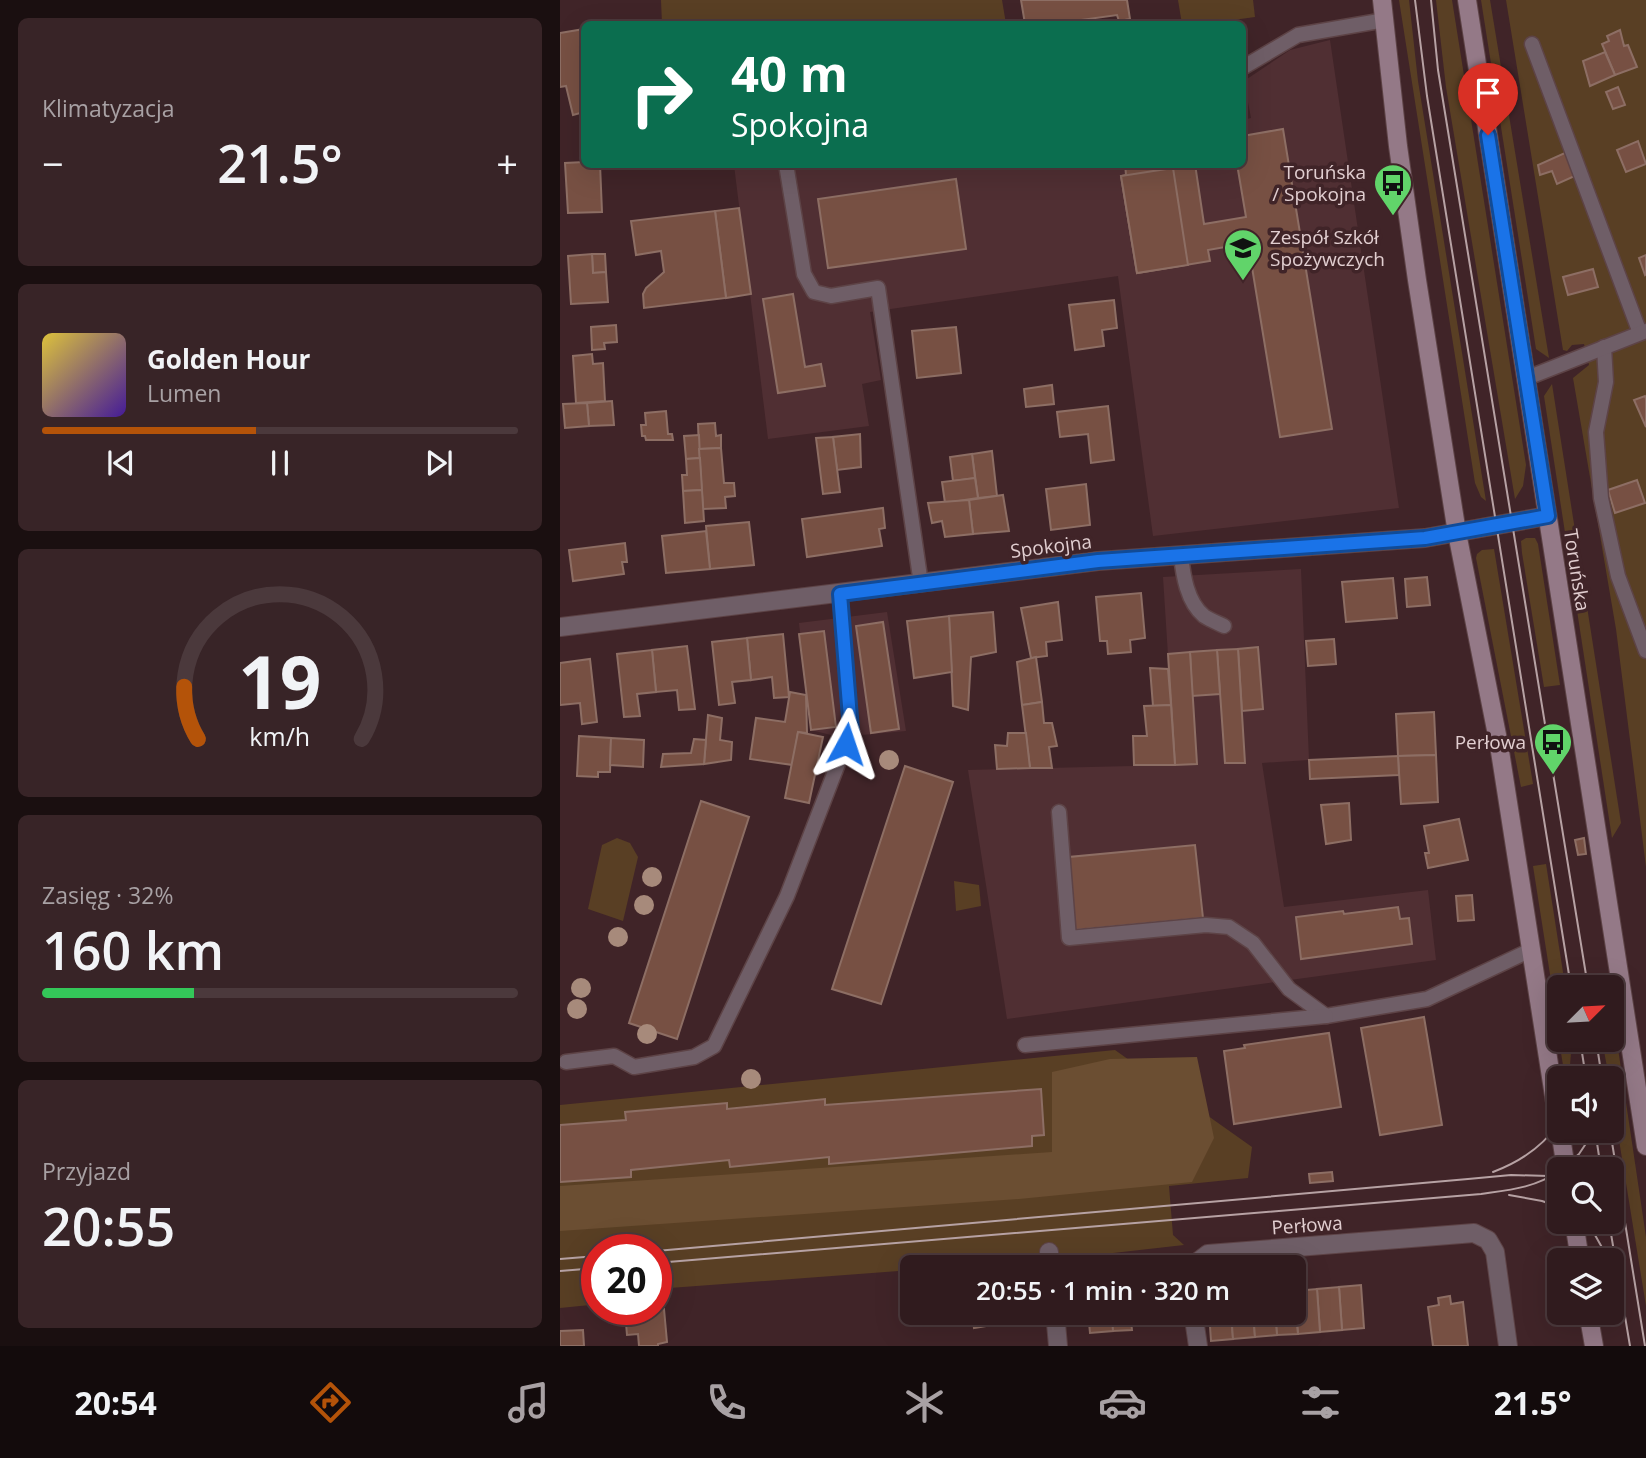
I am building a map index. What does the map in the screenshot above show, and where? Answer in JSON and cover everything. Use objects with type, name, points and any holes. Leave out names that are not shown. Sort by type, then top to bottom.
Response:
[{"type":"main road","points":[[1382,0],[1398,146],[1457,533],[1499,745],[1549,1066]]},
{"type":"main road","name":"Toruńska","points":[[1467,0],[1646,1146]]},
{"type":"main road","points":[[1590,1325],[1594,1346]]},
{"type":"street","name":"Spokojna","points":[[560,627],[1098,561],[1457,533],[1548,516]]},
{"type":"street","name":"Perłowa","points":[[1207,1255],[1474,1233],[1488,1240],[1495,1252],[1508,1346]]},
{"type":"street","points":[[1056,1325],[1058,1346]]},
{"type":"street","points":[[1196,1325],[1198,1346]]},
{"type":"lane","points":[[1246,66],[1298,35],[1385,20]]},
{"type":"lane","points":[[1527,378],[1643,332],[1532,44]]},
{"type":"lane","points":[[787,168],[804,274],[814,292],[831,296],[878,288],[921,584]]},
{"type":"lane","points":[[1604,347],[1606,382],[1596,432],[1601,498],[1618,576],[1646,651]]},
{"type":"lane","points":[[1181,555],[1182,572],[1191,599],[1204,616],[1224,626]]},
{"type":"lane","points":[[566,1062],[614,1056],[634,1067],[694,1057],[714,1046],[787,896],[851,730],[840,594]]},
{"type":"lane","points":[[1059,812],[1069,938],[1206,925],[1229,927],[1253,943],[1289,989],[1326,1016]]},
{"type":"lane","points":[[1025,1045],[1326,1016],[1427,999],[1531,950]]},
{"type":"shaded area","points":[[661,0],[1002,0],[1006,21],[662,21]]},
{"type":"shaded area","points":[[1178,0],[1253,0],[1255,17],[1226,21],[1182,21]]},
{"type":"shaded area","points":[[1399,0],[1409,0],[1418,81],[1486,501],[1481,497],[1475,483]]},
{"type":"shaded area","points":[[1436,0],[1452,0],[1526,465],[1523,486],[1515,499],[1446,87]]},
{"type":"shaded area","points":[[1481,0],[1490,0],[1549,358],[1536,349]]},
{"type":"shaded area","points":[[1506,0],[1646,0],[1646,867],[1616,629],[1573,378],[1589,365],[1584,344],[1572,345],[1567,351],[1563,350]]},
{"type":"shaded area","name":"Zespół Szkół Spożywczych","points":[[1330,40],[1399,508],[1153,536],[1118,276],[870,312],[881,380],[862,384],[869,426],[768,439],[734,168],[1246,168],[1246,119],[1251,118],[1246,80],[1290,50]]},
{"type":"shaded area","points":[[1552,384],[1621,823],[1612,838],[1544,396]]},
{"type":"shaded area","points":[[1535,538],[1538,544],[1560,685],[1544,687],[1522,553],[1521,541]]},
{"type":"shaded area","points":[[1494,549],[1533,784],[1521,787],[1476,558],[1482,550]]},
{"type":"shaded area","points":[[1301,569],[1309,760],[1262,763],[1284,907],[1428,890],[1436,960],[1007,1019],[968,770],[1175,765],[1163,577]]},
{"type":"shaded area","points":[[887,612],[906,731],[839,737],[811,730],[799,623]]},
{"type":"shaded area","points":[[617,838],[630,843],[638,857],[623,921],[588,909],[602,845]]},
{"type":"shaded area","points":[[1546,864],[1563,975],[1550,975],[1533,866]]},
{"type":"shaded area","points":[[954,881],[979,885],[981,906],[956,911]]},
{"type":"shaded area","points":[[1115,1050],[1252,1147],[1248,1178],[1169,1186],[1173,1235],[1184,1245],[1091,1255],[900,1255],[900,1271],[672,1288],[672,1234],[581,1234],[581,1306],[560,1308],[560,1105]]},
{"type":"shaded area","points":[[1561,1052],[1571,1052],[1570,1066],[1563,1066]]},
{"type":"shaded area","points":[[1604,1052],[1619,1052],[1621,1066],[1607,1066]]},
{"type":"shaded area","points":[[1197,1057],[1214,1138],[1192,1182],[1019,1199],[560,1231],[560,1186],[1052,1152],[1052,1072],[1110,1059]]},
{"type":"shaded area","points":[[1624,1089],[1646,1237],[1646,1306],[1624,1157],[1622,1157],[1619,1143],[1624,1143]]},
{"type":"building","points":[[1021,0],[1127,0],[1130,19],[1119,21],[1117,15],[1074,21],[1024,21]]},
{"type":"building","points":[[581,30],[581,113],[573,115],[566,86],[560,87],[560,33]]},
{"type":"building","points":[[1620,30],[1624,46],[1628,45],[1637,67],[1615,75],[1602,44],[1609,41],[1607,36]]},
{"type":"building","points":[[1605,52],[1615,75],[1590,86],[1583,61]]},
{"type":"building","points":[[1618,87],[1625,105],[1613,109],[1606,92]]},
{"type":"building","points":[[1283,129],[1332,429],[1280,437],[1248,243],[1208,250],[1210,261],[1137,273],[1121,176],[1126,175],[1125,168],[1196,168],[1204,224],[1246,217],[1238,168],[1246,168],[1246,135]]},
{"type":"building","points":[[1638,141],[1646,164],[1626,172],[1617,150]]},
{"type":"building","points":[[1567,152],[1577,175],[1557,184],[1552,171],[1540,175],[1538,165]]},
{"type":"building","points":[[581,162],[581,168],[600,168],[602,212],[568,213],[565,163]]},
{"type":"building","points":[[1173,168],[1188,265],[1137,273],[1121,176]]},
{"type":"building","points":[[956,179],[966,249],[828,268],[818,199]]},
{"type":"building","points":[[739,208],[751,294],[726,298],[715,211]]},
{"type":"building","points":[[715,211],[726,298],[644,308],[643,294],[646,288],[664,272],[661,251],[636,255],[631,221]]},
{"type":"building","points":[[592,254],[605,254],[606,272],[593,273]]},
{"type":"building","points":[[592,254],[593,273],[606,272],[608,302],[571,304],[568,256]]},
{"type":"building","points":[[1646,255],[1646,274],[1645,275],[1639,258]]},
{"type":"building","points":[[1593,269],[1598,287],[1568,295],[1563,277]]},
{"type":"building","points":[[793,294],[805,367],[821,364],[825,386],[778,393],[763,299]]},
{"type":"building","points":[[1114,300],[1117,328],[1102,330],[1104,346],[1075,350],[1069,305]]},
{"type":"building","points":[[616,325],[617,342],[604,343],[605,349],[592,350],[591,327]]},
{"type":"building","points":[[956,327],[961,373],[917,378],[912,331]]},
{"type":"building","points":[[592,354],[593,364],[603,363],[605,401],[576,403],[573,356]]},
{"type":"building","points":[[1052,385],[1054,404],[1026,407],[1024,389]]},
{"type":"building","points":[[1645,396],[1646,399],[1646,427],[1634,400]]},
{"type":"building","points":[[612,401],[614,425],[589,426],[587,403]]},
{"type":"building","points":[[587,403],[589,426],[565,428],[563,404]]},
{"type":"building","points":[[1108,406],[1114,460],[1091,463],[1088,434],[1060,437],[1057,412]]},
{"type":"building","points":[[666,411],[668,434],[672,434],[673,440],[646,440],[645,436],[642,436],[641,425],[646,425],[645,413]]},
{"type":"building","points":[[715,423],[716,436],[721,435],[721,448],[699,449],[698,424]]},
{"type":"building","points":[[860,434],[861,467],[837,470],[833,437]]},
{"type":"building","points":[[699,435],[700,458],[686,459],[684,436]]},
{"type":"building","points":[[833,437],[840,492],[823,494],[816,438]]},
{"type":"building","points":[[721,448],[724,483],[734,483],[735,496],[725,497],[726,508],[703,509],[699,449]]},
{"type":"building","points":[[992,451],[997,496],[978,498],[972,454]]},
{"type":"building","points":[[972,454],[975,478],[953,481],[950,457]]},
{"type":"building","points":[[700,458],[702,490],[683,491],[682,475],[687,475],[686,459]]},
{"type":"building","points":[[975,478],[978,498],[945,503],[942,482]]},
{"type":"building","points":[[1637,480],[1645,503],[1615,513],[1608,490]]},
{"type":"building","points":[[1086,484],[1090,525],[1051,530],[1046,489]]},
{"type":"building","points":[[702,490],[704,521],[685,523],[683,491]]},
{"type":"building","points":[[1003,495],[1009,531],[973,534],[969,500]]},
{"type":"building","points":[[969,500],[973,534],[945,537],[942,521],[932,523],[928,503]]},
{"type":"building","points":[[883,508],[885,528],[879,529],[882,546],[807,557],[802,519]]},
{"type":"building","points":[[749,522],[754,565],[710,569],[706,526]]},
{"type":"building","points":[[706,531],[710,569],[666,573],[662,536]]},
{"type":"building","points":[[625,543],[627,562],[622,562],[624,574],[573,581],[569,550]]},
{"type":"building","points":[[1427,577],[1430,605],[1407,607],[1405,579]]},
{"type":"building","points":[[1393,578],[1397,618],[1346,622],[1342,582]]},
{"type":"building","points":[[1141,593],[1145,638],[1130,640],[1131,652],[1108,654],[1107,641],[1100,641],[1096,597]]},
{"type":"building","points":[[1058,602],[1062,640],[1046,642],[1047,656],[1031,658],[1021,608]]},
{"type":"building","points":[[993,612],[996,652],[971,657],[968,710],[953,706],[949,616]]},
{"type":"building","points":[[949,616],[952,672],[914,678],[907,621]]},
{"type":"building","points":[[883,622],[899,729],[871,733],[856,626]]},
{"type":"building","points":[[824,631],[836,727],[811,730],[799,634]]},
{"type":"building","points":[[783,634],[789,697],[774,698],[772,677],[751,680],[747,638]]},
{"type":"building","points":[[747,638],[751,680],[732,682],[735,703],[719,705],[712,642]]},
{"type":"building","points":[[1334,639],[1336,664],[1308,666],[1306,641]]},
{"type":"building","points":[[687,646],[695,709],[679,710],[677,690],[656,692],[652,650]]},
{"type":"building","points":[[1258,647],[1263,709],[1242,711],[1238,649]]},
{"type":"building","points":[[1238,649],[1245,763],[1225,763],[1217,650]]},
{"type":"building","points":[[652,650],[656,692],[637,694],[640,716],[624,717],[617,654]]},
{"type":"building","points":[[1217,650],[1220,694],[1192,696],[1190,652]]},
{"type":"building","points":[[1190,652],[1197,764],[1175,765],[1168,654]]},
{"type":"building","points":[[1036,657],[1042,702],[1022,705],[1017,662]]},
{"type":"building","points":[[590,659],[597,722],[582,724],[580,703],[560,705],[560,663]]},
{"type":"building","points":[[1150,668],[1168,669],[1171,705],[1153,706]]},
{"type":"building","points":[[790,692],[806,695],[807,733],[798,732],[793,765],[750,759],[756,718],[785,722]]},
{"type":"building","points":[[1042,702],[1044,723],[1052,723],[1057,746],[1049,747],[1052,768],[1030,768],[1022,705]]},
{"type":"building","points":[[1171,705],[1175,765],[1134,765],[1133,736],[1147,736],[1144,706]]},
{"type":"building","points":[[1434,712],[1436,755],[1398,756],[1396,714]]},
{"type":"building","points":[[708,715],[722,718],[720,740],[732,742],[731,760],[704,764]]},
{"type":"building","points":[[798,732],[823,737],[809,803],[785,798]]},
{"type":"building","points":[[1008,733],[1026,733],[1030,768],[997,769],[995,745],[1007,746]]},
{"type":"building","points":[[579,736],[611,738],[610,772],[598,772],[598,777],[577,776]]},
{"type":"building","points":[[611,738],[644,740],[643,767],[610,765]]},
{"type":"building","points":[[694,739],[706,740],[704,764],[661,767],[663,754],[691,753]]},
{"type":"building","points":[[1436,755],[1438,802],[1401,804],[1398,756]]},
{"type":"building","points":[[1398,756],[1399,775],[1310,779],[1309,760]]},
{"type":"building","points":[[905,766],[953,782],[881,1004],[832,989]]},
{"type":"building","points":[[701,801],[749,817],[677,1039],[629,1023]]},
{"type":"building","points":[[1349,803],[1351,840],[1326,844],[1321,805]]},
{"type":"building","points":[[1459,819],[1468,860],[1428,868],[1425,853],[1429,853],[1424,826]]},
{"type":"building","points":[[1584,838],[1586,854],[1578,855],[1575,840]]},
{"type":"building","points":[[1195,845],[1203,918],[1075,930],[1069,857]]},
{"type":"building","points":[[1472,895],[1474,920],[1458,921],[1456,896]]},
{"type":"building","points":[[1398,907],[1400,919],[1409,918],[1412,944],[1301,959],[1296,917]]},
{"type":"building","points":[[1424,1017],[1442,1125],[1380,1135],[1361,1028]]},
{"type":"building","points":[[1329,1033],[1341,1107],[1234,1124],[1224,1051],[1245,1048],[1244,1045]]},
{"type":"building","points":[[1041,1089],[1044,1135],[1032,1136],[1032,1146],[829,1164],[829,1157],[730,1167],[729,1160],[631,1170],[631,1177],[560,1182],[560,1125],[626,1120],[625,1112],[727,1103],[727,1109],[825,1099],[825,1105]]},
{"type":"building","points":[[1332,1172],[1333,1181],[1310,1183],[1309,1174]]},
{"type":"building","points":[[1337,1218],[1338,1228],[1309,1231],[1308,1221]]},
{"type":"building","points":[[1361,1285],[1364,1328],[1342,1330],[1339,1287]]},
{"type":"building","points":[[1339,1287],[1342,1330],[1320,1332],[1317,1289]]},
{"type":"building","points":[[1317,1289],[1320,1332],[1298,1334],[1297,1325],[1306,1325],[1306,1290]]},
{"type":"building","points":[[1450,1296],[1451,1304],[1463,1302],[1468,1346],[1433,1346],[1428,1307],[1439,1305],[1438,1298]]},
{"type":"building","points":[[626,1325],[665,1325],[667,1342],[658,1346],[639,1346],[638,1334],[627,1335]]},
{"type":"building","points":[[1089,1325],[1113,1325],[1113,1331],[1090,1333]]},
{"type":"building","points":[[1113,1325],[1131,1325],[1132,1330],[1113,1331]]},
{"type":"building","points":[[1210,1325],[1232,1325],[1233,1339],[1211,1341]]},
{"type":"building","points":[[1232,1325],[1254,1325],[1255,1337],[1233,1339]]},
{"type":"building","points":[[1254,1325],[1276,1325],[1277,1335],[1255,1337]]},
{"type":"building","points":[[1276,1325],[1297,1325],[1298,1334],[1277,1335]]},
{"type":"building","points":[[583,1330],[584,1346],[560,1346],[560,1331]]},
{"type":"tram line","points":[[1415,0],[1427,96],[1569,975]]},
{"type":"tram line","points":[[1431,0],[1438,70],[1586,975]]},
{"type":"tram line","points":[[1582,1052],[1584,1066]]},
{"type":"tram line","points":[[1598,1052],[1600,1066]]},
{"type":"tram line","points":[[1493,1172],[1530,1152],[1547,1138]]},
{"type":"tram line","points":[[1576,1157],[1586,1143]]},
{"type":"tram line","points":[[1597,1143],[1599,1157]]},
{"type":"tram line","points":[[1612,1143],[1645,1346]]},
{"type":"tram line","points":[[672,1250],[1511,1175],[1547,1176]]},
{"type":"tram line","points":[[672,1262],[1481,1194],[1531,1185],[1547,1178]]},
{"type":"tram line","points":[[1509,1195],[1547,1203]]},
{"type":"tram line","points":[[1594,1234],[1602,1248]]},
{"type":"tram line","points":[[1611,1234],[1630,1346]]},
{"type":"tram line","points":[[560,1259],[581,1257]]},
{"type":"tram line","points":[[560,1271],[581,1269]]},
{"type":"place","name":"Toruńska / Spokojna","points":[[1393,217]]},
{"type":"place","name":"Zespół Szkół Spożywczych","points":[[1243,282]]},
{"type":"place","name":"Perłowa","points":[[1553,776]]},
{"type":"route","points":[[846,744],[851,730],[840,594],[1098,561],[1425,538],[1548,516],[1488,135]]}]
